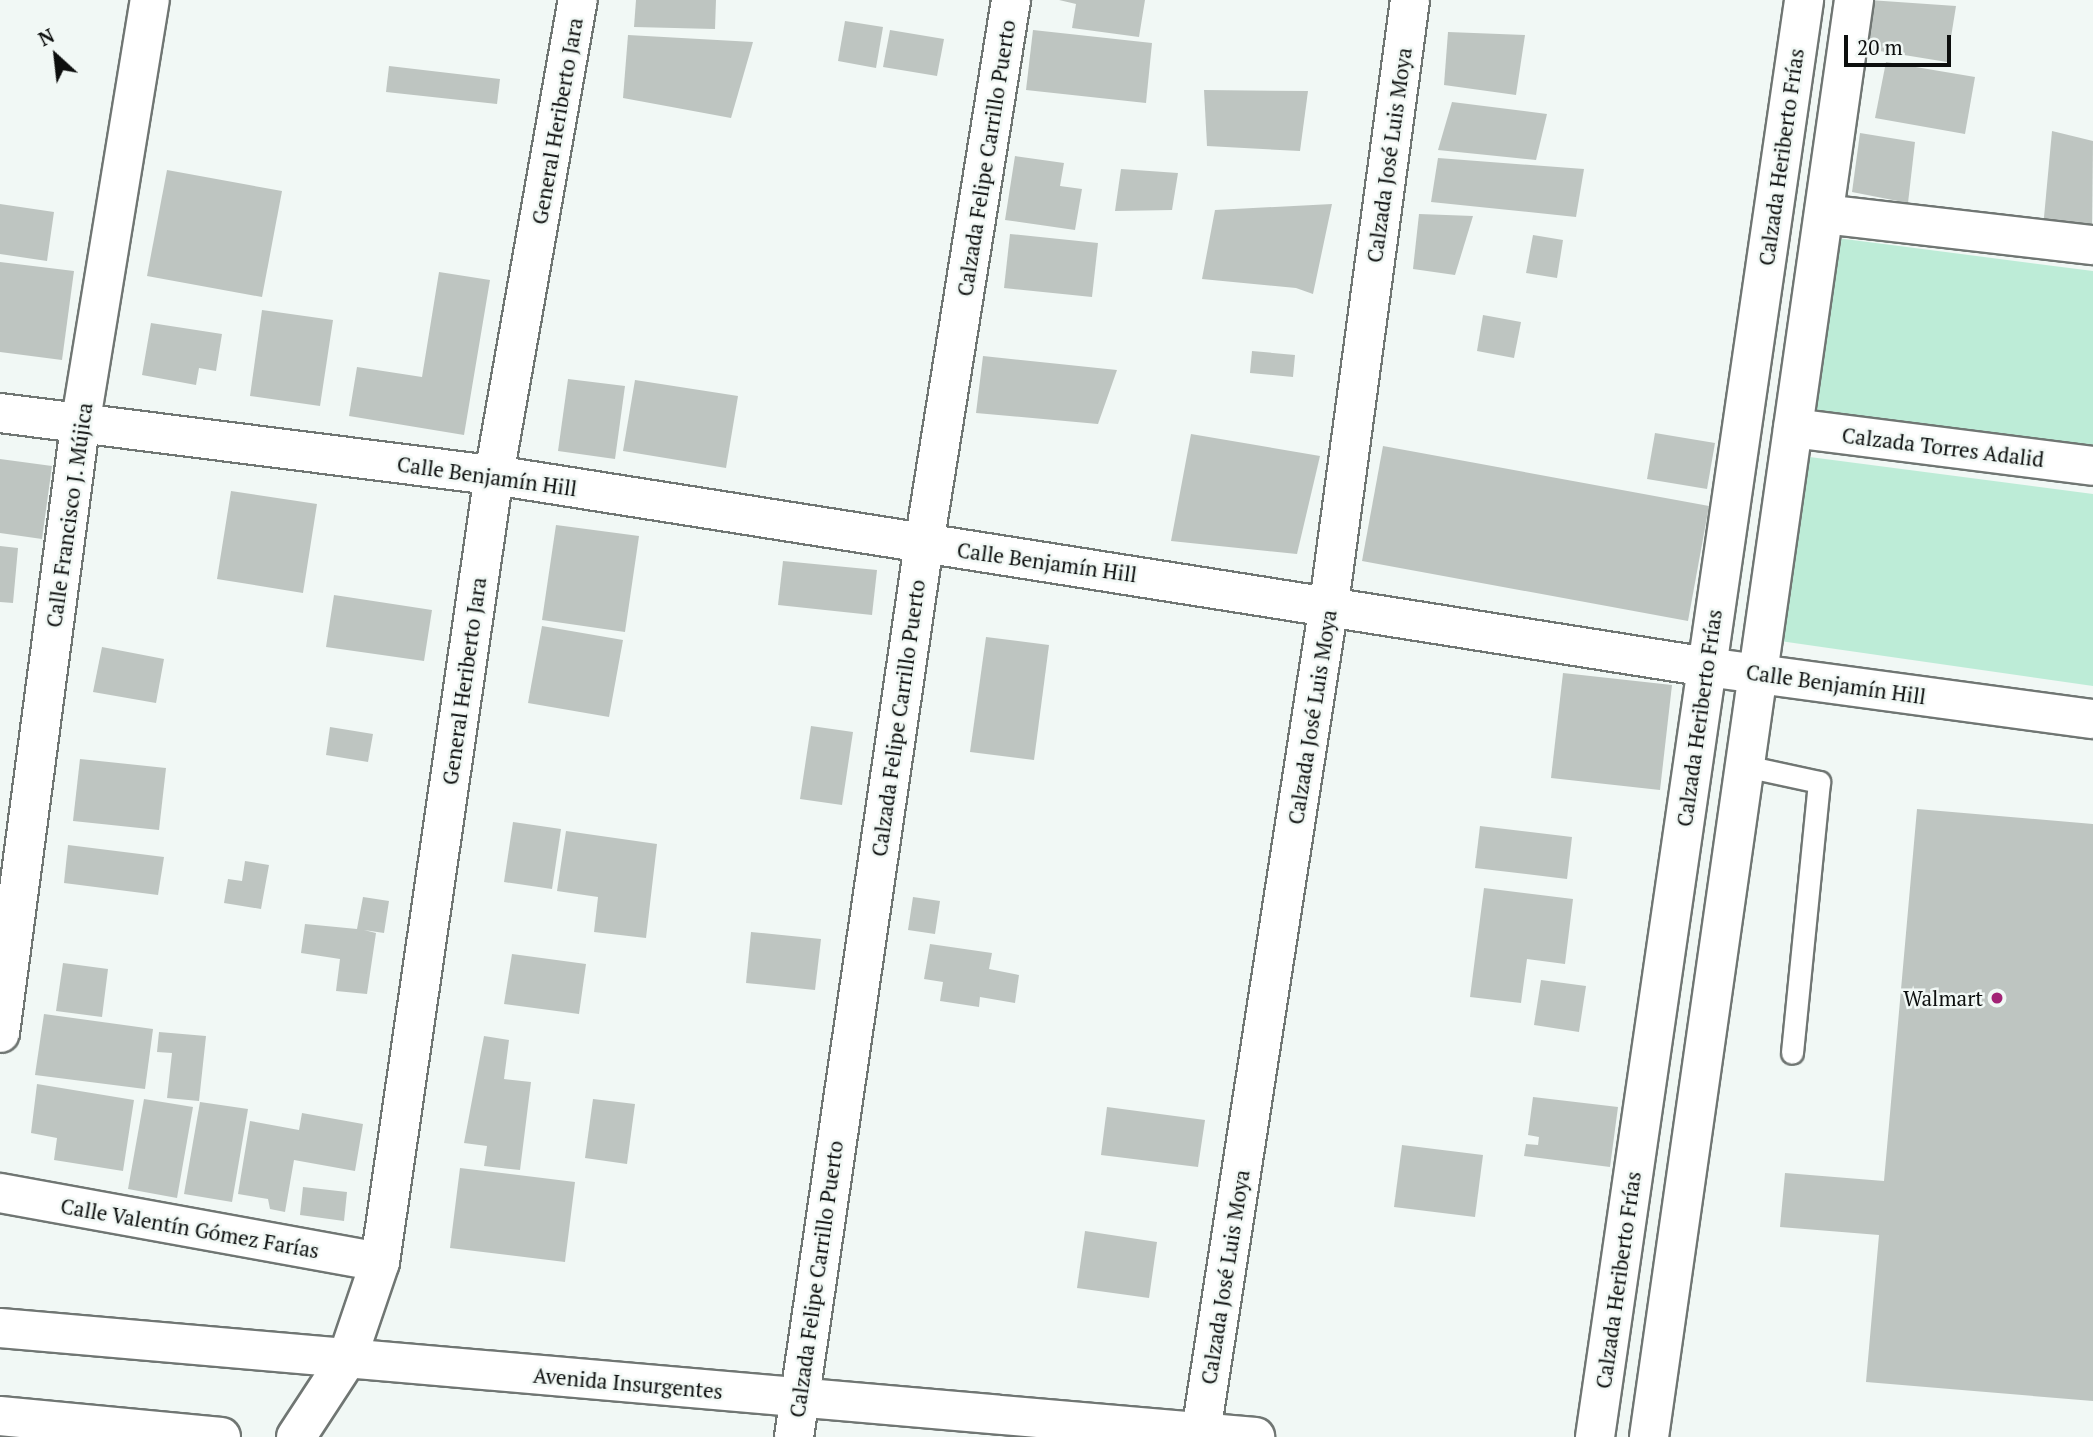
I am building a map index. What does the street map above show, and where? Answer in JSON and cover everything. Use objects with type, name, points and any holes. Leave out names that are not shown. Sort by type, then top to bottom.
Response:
[{"type":"street","name":"Calle Francisco J. Mújica","points":[[0,1033],[80,425],[150,0]]},
{"type":"street","name":"General Heriberto Jara","points":[[296,1437],[347,1359],[380,1262],[494,475],[578,0]]},
{"type":"street","name":"Calzada Felipe Carrillo Puerto","points":[[794,1437],[924,544],[1011,0]]},
{"type":"street","name":"Calzada José Luis Moya","points":[[1201,1432],[1329,604],[1409,0]]},
{"type":"street","name":"Calzada Heriberto Frías","points":[[1595,1437],[1804,0]]},
{"type":"street","points":[[1648,1437],[1854,0]]},
{"type":"street","points":[[1824,214],[2093,245]]},
{"type":"street","name":"Calle Benjamín Hill","points":[[0,413],[494,475],[924,544],[1329,604],[1707,667],[2093,719]]},
{"type":"street","name":"Calzada Torres Adalid","points":[[1793,428],[2093,466]]},
{"type":"street","name":"Calle Valentín Gómez Farías","points":[[0,1193],[380,1262]]},
{"type":"street","name":"Avenida Insurgentes","points":[[0,1328],[1255,1437]]},
{"type":"street","points":[[0,1416],[221,1437]]},
{"type":"lane","points":[[1745,766],[1819,782],[1792,1053]]},
{"type":"green space","points":[[1829,237],[2093,271],[2093,475],[1804,423]]},
{"type":"green space","points":[[1802,456],[2093,494],[2093,686],[1780,641]]},
{"type":"building","points":[[636,0],[716,0],[715,29],[634,27]]},
{"type":"building","points":[[1059,0],[1145,0],[1139,37],[1072,28],[1076,4]]},
{"type":"building","points":[[1869,0],[1956,6],[1947,62],[1861,48]]},
{"type":"building","points":[[845,21],[883,27],[876,68],[838,61]]},
{"type":"building","points":[[890,30],[944,39],[937,76],[883,67]]},
{"type":"building","points":[[1033,30],[1152,43],[1146,103],[1026,90]]},
{"type":"building","points":[[1448,32],[1525,35],[1516,95],[1444,85]]},
{"type":"building","points":[[628,35],[753,42],[731,118],[623,98]]},
{"type":"building","points":[[1886,62],[1975,77],[1965,134],[1875,118]]},
{"type":"building","points":[[389,66],[500,79],[497,104],[386,92]]},
{"type":"building","points":[[1204,90],[1308,91],[1300,151],[1207,146]]},
{"type":"building","points":[[1452,102],[1547,114],[1536,160],[1438,150]]},
{"type":"building","points":[[2052,131],[2093,141],[2092,234],[2043,228]]},
{"type":"building","points":[[1860,133],[1915,142],[1908,203],[1852,192]]},
{"type":"building","points":[[1015,156],[1064,163],[1060,186],[1082,189],[1075,230],[1005,220]]},
{"type":"building","points":[[1438,158],[1584,169],[1576,217],[1431,202]]},
{"type":"building","points":[[1121,169],[1178,173],[1172,210],[1115,211]]},
{"type":"building","points":[[167,170],[282,191],[262,297],[147,276]]},
{"type":"building","points":[[0,204],[54,212],[47,261],[0,254]]},
{"type":"building","points":[[1332,204],[1313,294],[1296,288],[1202,279],[1215,210]]},
{"type":"building","points":[[1419,214],[1473,216],[1455,275],[1413,269]]},
{"type":"building","points":[[1010,234],[1098,243],[1092,297],[1004,288]]},
{"type":"building","points":[[1533,235],[1563,240],[1557,278],[1526,273]]},
{"type":"building","points":[[0,262],[74,271],[62,360],[0,352]]},
{"type":"building","points":[[439,272],[490,280],[464,435],[349,416],[357,367],[422,377]]},
{"type":"building","points":[[262,310],[333,320],[320,406],[250,396]]},
{"type":"building","points":[[1483,315],[1521,322],[1514,358],[1477,351]]},
{"type":"building","points":[[151,323],[222,334],[216,371],[199,368],[196,385],[142,375]]},
{"type":"building","points":[[1252,351],[1295,355],[1293,377],[1250,373]]},
{"type":"building","points":[[983,356],[1117,370],[1098,424],[976,413]]},
{"type":"building","points":[[568,379],[625,386],[615,459],[558,451]]},
{"type":"building","points":[[635,380],[738,396],[726,468],[623,451]]},
{"type":"building","points":[[1655,433],[1715,443],[1707,489],[1647,479]]},
{"type":"building","points":[[1191,434],[1320,456],[1297,554],[1171,541]]},
{"type":"building","points":[[1383,446],[1709,506],[1688,621],[1362,561]]},
{"type":"building","points":[[0,459],[52,466],[42,539],[0,533]]},
{"type":"building","points":[[231,491],[317,504],[303,593],[217,579]]},
{"type":"building","points":[[556,525],[639,536],[625,632],[542,620]]},
{"type":"building","points":[[0,546],[18,548],[13,603],[0,602]]},
{"type":"building","points":[[783,561],[877,570],[872,615],[778,605]]},
{"type":"building","points":[[334,595],[432,610],[424,661],[326,647]]},
{"type":"building","points":[[542,626],[623,640],[609,717],[528,703]]},
{"type":"building","points":[[986,637],[1049,645],[1034,760],[970,752]]},
{"type":"building","points":[[102,647],[164,659],[156,703],[93,692]]},
{"type":"building","points":[[1563,673],[1672,685],[1660,790],[1551,778]]},
{"type":"building","points":[[811,726],[853,732],[842,805],[800,799]]},
{"type":"building","points":[[330,727],[373,734],[368,762],[326,755]]},
{"type":"building","points":[[80,759],[166,768],[159,830],[73,821]]},
{"type":"building","name":"Walmart","points":[[1917,809],[2093,824],[2093,1401],[1866,1382],[1879,1235],[1780,1227],[1785,1173],[1884,1181]]},
{"type":"building","points":[[513,822],[561,829],[552,889],[504,882]]},
{"type":"building","points":[[1480,826],[1572,837],[1567,879],[1475,868]]},
{"type":"building","points":[[566,831],[657,844],[646,938],[594,932],[598,897],[557,891]]},
{"type":"building","points":[[68,845],[164,857],[158,895],[64,883]]},
{"type":"building","points":[[245,861],[269,865],[261,909],[224,903],[228,879],[242,881]]},
{"type":"building","points":[[1484,888],[1573,899],[1565,964],[1527,959],[1521,1003],[1470,997]]},
{"type":"building","points":[[363,897],[389,901],[384,933],[364,930],[376,933],[367,994],[336,991],[340,959],[301,953],[305,924],[357,929]]},
{"type":"building","points":[[913,897],[940,901],[935,934],[908,930]]},
{"type":"building","points":[[751,932],[821,939],[815,990],[746,983]]},
{"type":"building","points":[[930,944],[992,953],[989,969],[1019,975],[1015,1003],[980,997],[979,1007],[940,1001],[943,982],[924,979]]},
{"type":"building","points":[[512,954],[586,964],[579,1014],[504,1004]]},
{"type":"building","points":[[63,963],[108,969],[102,1017],[56,1011]]},
{"type":"building","points":[[1541,980],[1586,986],[1579,1032],[1534,1025]]},
{"type":"building","points":[[44,1014],[153,1029],[145,1089],[35,1075]]},
{"type":"building","points":[[159,1032],[206,1036],[199,1101],[167,1098],[172,1053],[157,1052]]},
{"type":"building","points":[[484,1036],[509,1040],[504,1079],[531,1082],[520,1170],[484,1166],[487,1146],[464,1143]]},
{"type":"building","points":[[37,1084],[134,1100],[123,1171],[54,1160],[57,1138],[31,1133]]},
{"type":"building","points":[[1533,1097],[1618,1107],[1610,1167],[1524,1156],[1526,1144],[1538,1145],[1539,1137],[1528,1135]]},
{"type":"building","points":[[144,1099],[193,1107],[177,1198],[128,1189]]},
{"type":"building","points":[[593,1099],[635,1104],[627,1164],[585,1158]]},
{"type":"building","points":[[200,1102],[248,1109],[232,1202],[184,1194]]},
{"type":"building","points":[[1107,1107],[1205,1120],[1198,1167],[1101,1155]]},
{"type":"building","points":[[302,1113],[363,1124],[355,1171],[294,1160],[285,1212],[270,1209],[268,1199],[238,1194],[250,1121],[299,1130]]},
{"type":"building","points":[[1402,1145],[1483,1155],[1475,1217],[1394,1207]]},
{"type":"building","points":[[460,1168],[575,1182],[565,1262],[450,1248]]},
{"type":"building","points":[[303,1187],[347,1192],[344,1221],[300,1215]]},
{"type":"building","points":[[1085,1231],[1157,1242],[1149,1298],[1077,1288]]},
{"type":"place","name":"Walmart","points":[[1997,998]]}]
